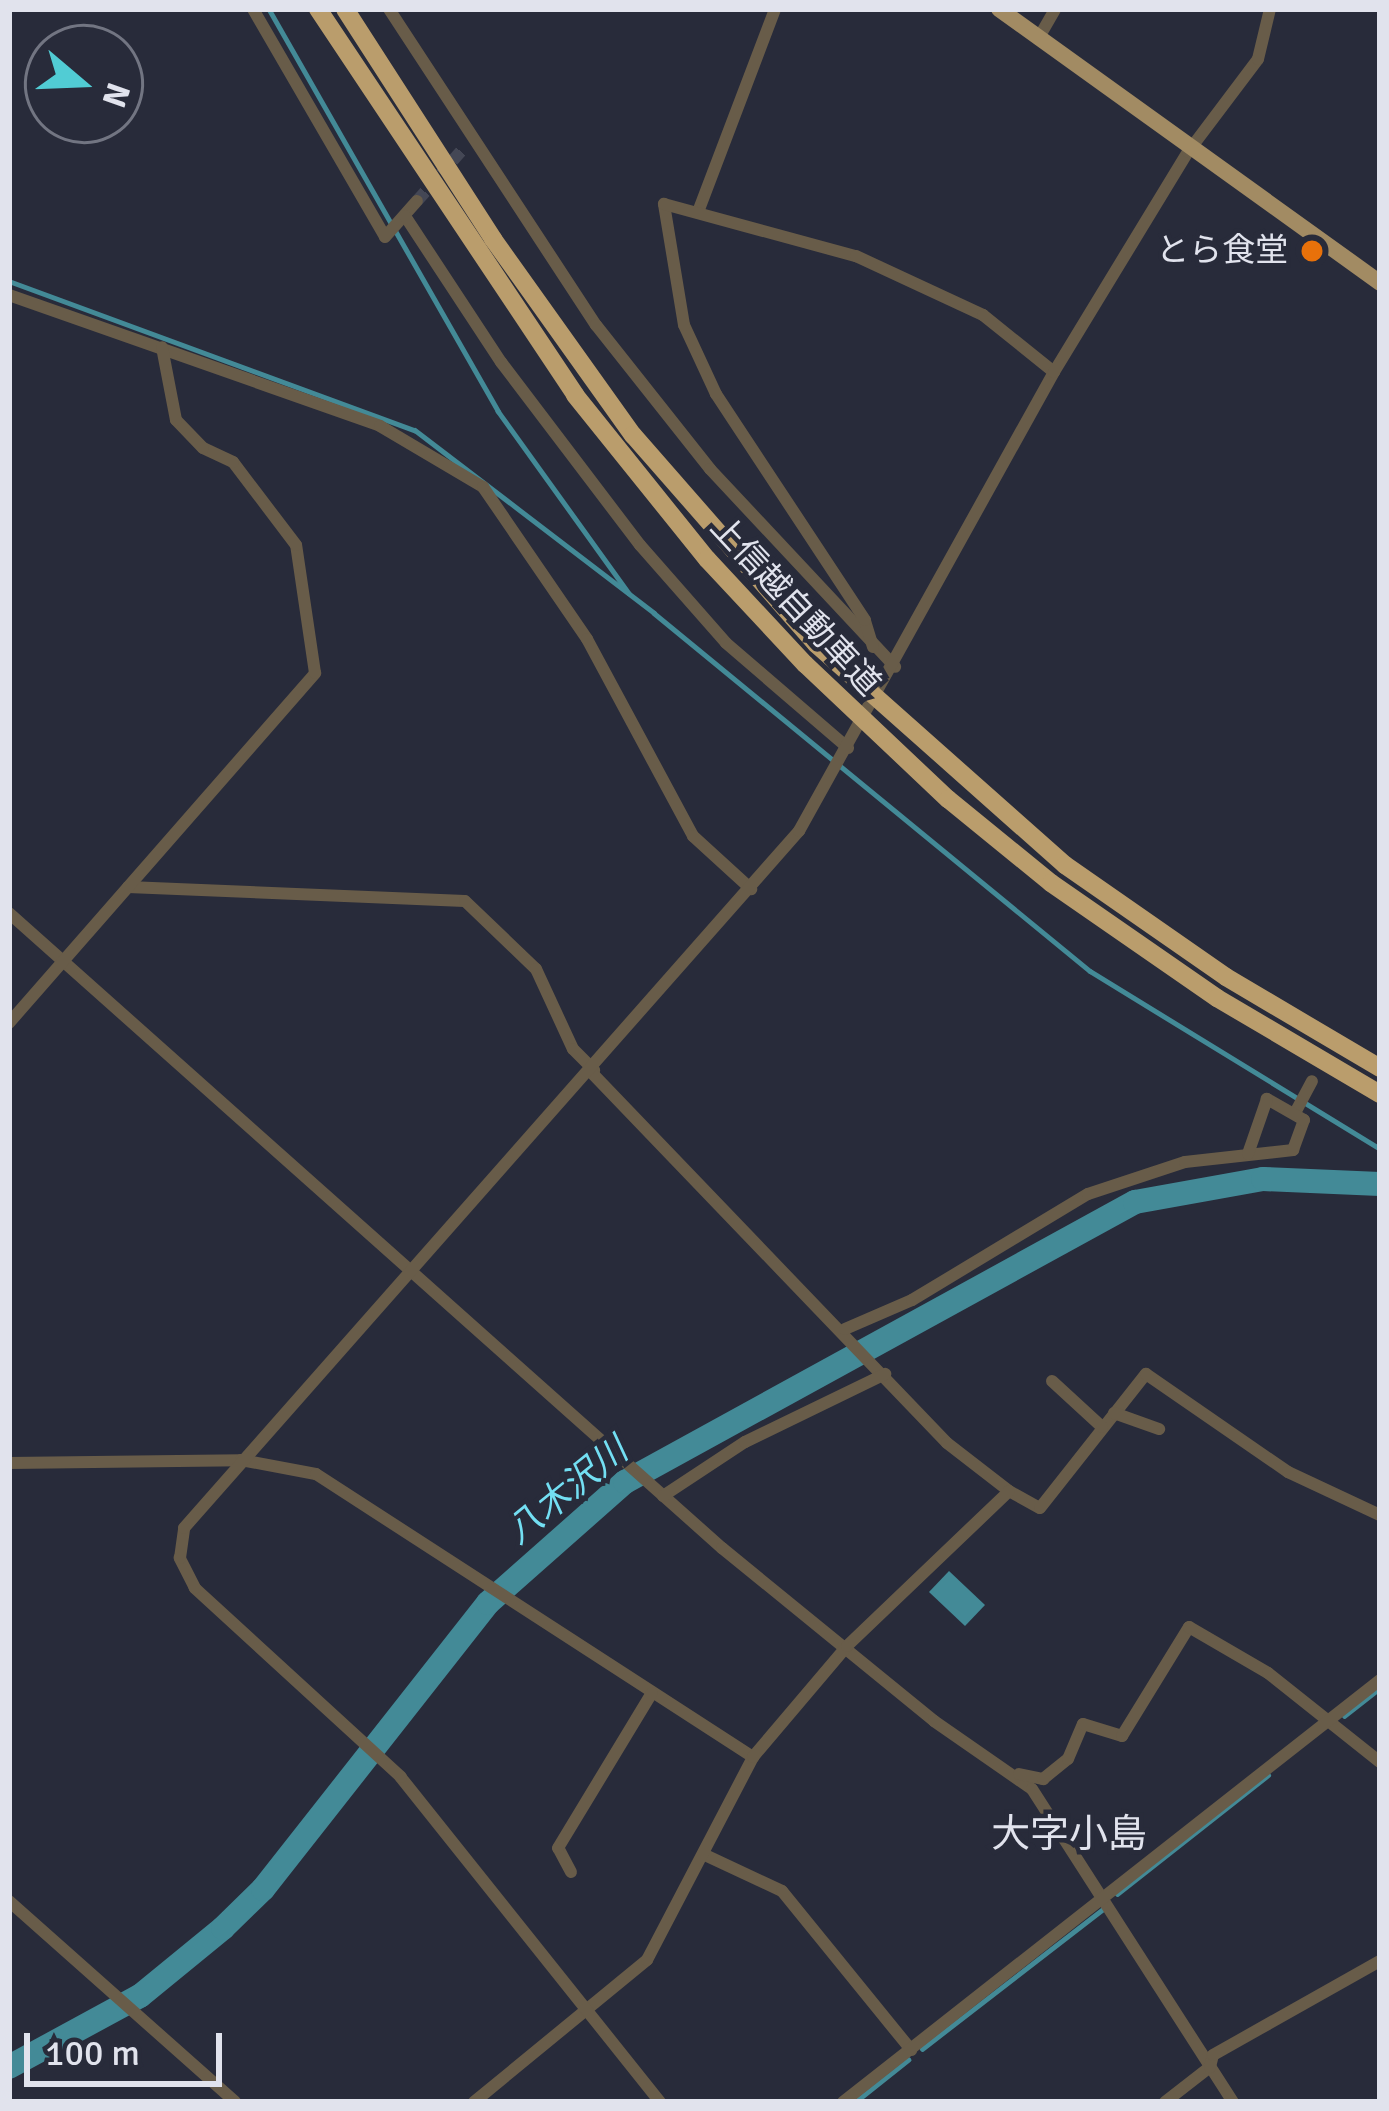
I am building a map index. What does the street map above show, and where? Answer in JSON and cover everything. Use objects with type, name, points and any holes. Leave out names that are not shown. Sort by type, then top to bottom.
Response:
[{"type":"highway","name":"上信越自動車道","points":[[318,9],[474,253],[608,439],[707,560],[850,709],[948,800],[1104,922],[1380,1094]]},
{"type":"highway","name":"上信越自動車道","points":[[345,9],[632,435],[862,689],[1065,865],[1226,977],[1380,1069]]},
{"type":"main road","points":[[999,9],[1188,152],[1380,283]]},
{"type":"street","points":[[253,9],[385,237],[417,201]]},
{"type":"street","points":[[389,9],[466,145],[645,388],[895,667]]},
{"type":"street","points":[[698,212],[775,9]]},
{"type":"street","points":[[1038,39],[1055,9]]},
{"type":"street","points":[[660,2102],[401,1778],[194,1588],[184,1569],[184,1528],[751,889],[846,752],[1054,372],[1188,152],[1258,59],[1270,9]]},
{"type":"street","points":[[873,646],[841,581],[735,429],[684,326],[664,204],[856,256],[982,315],[1054,372]]},
{"type":"street","points":[[405,216],[501,362],[640,545],[726,643],[846,752]]},
{"type":"street","points":[[9,295],[417,441],[483,488],[586,639],[693,836],[751,889]]},
{"type":"street","points":[[9,1023],[315,673],[296,545],[233,462],[203,448],[176,420],[162,347]]},
{"type":"street","points":[[128,886],[465,901],[536,969],[573,1049],[592,1071],[847,1332],[947,1443],[1009,1491],[1040,1508],[1146,1374],[1288,1472],[1380,1514]]},
{"type":"street","points":[[9,913],[606,1447],[934,1721],[1015,1774],[1046,1803],[1233,2102]]},
{"type":"street","points":[[1294,1113],[1312,1081]]},
{"type":"street","points":[[847,1332],[912,1300],[1088,1194],[1184,1162],[1293,1150],[1304,1120],[1268,1099],[1248,1154]]},
{"type":"street","points":[[660,1493],[745,1442],[885,1374]]},
{"type":"street","points":[[1052,1381],[1102,1427]]},
{"type":"street","points":[[1114,1414],[1159,1429]]},
{"type":"street","points":[[9,1463],[241,1460],[316,1474],[525,1614],[753,1757]]},
{"type":"street","points":[[474,2102],[588,2014],[647,1960],[682,1901],[753,1757],[847,1646],[1009,1491]]},
{"type":"street","points":[[1015,1774],[1043,1779],[1068,1759],[1083,1724],[1122,1736],[1189,1628],[1329,1719],[1380,1762]]},
{"type":"street","points":[[843,2102],[1380,1680]]},
{"type":"street","points":[[572,1872],[558,1848],[652,1693]]},
{"type":"street","points":[[705,1855],[782,1891],[910,2050]]},
{"type":"street","points":[[9,1901],[235,2102]]},
{"type":"street","points":[[1165,2102],[1210,2067],[1213,2055],[1380,1960]]},
{"type":"water","points":[[949,1571],[985,1605],[965,1626],[929,1592]]},
{"type":"waterway","points":[[269,9],[498,411],[629,593]]},
{"type":"waterway","points":[[9,281],[415,430],[654,613],[1090,971],[1380,1149]]},
{"type":"waterway","name":"八木沢川","points":[[9,2067],[140,1996],[223,1928],[263,1889],[488,1603],[625,1482],[1135,1202],[1263,1179],[1380,1184]]},
{"type":"waterway","points":[[1344,1716],[1380,1688]]},
{"type":"waterway","points":[[1117,1894],[1268,1775]]},
{"type":"waterway","points":[[922,2049],[1107,1906]]},
{"type":"waterway","points":[[855,2102],[908,2060]]},
{"type":"tunnel","points":[[417,201],[463,149]]},
{"type":"place","name":"とら食堂","points":[[1312,251]]},
{"type":"district","name":"大字小島","points":[[1069,1834]]}]
